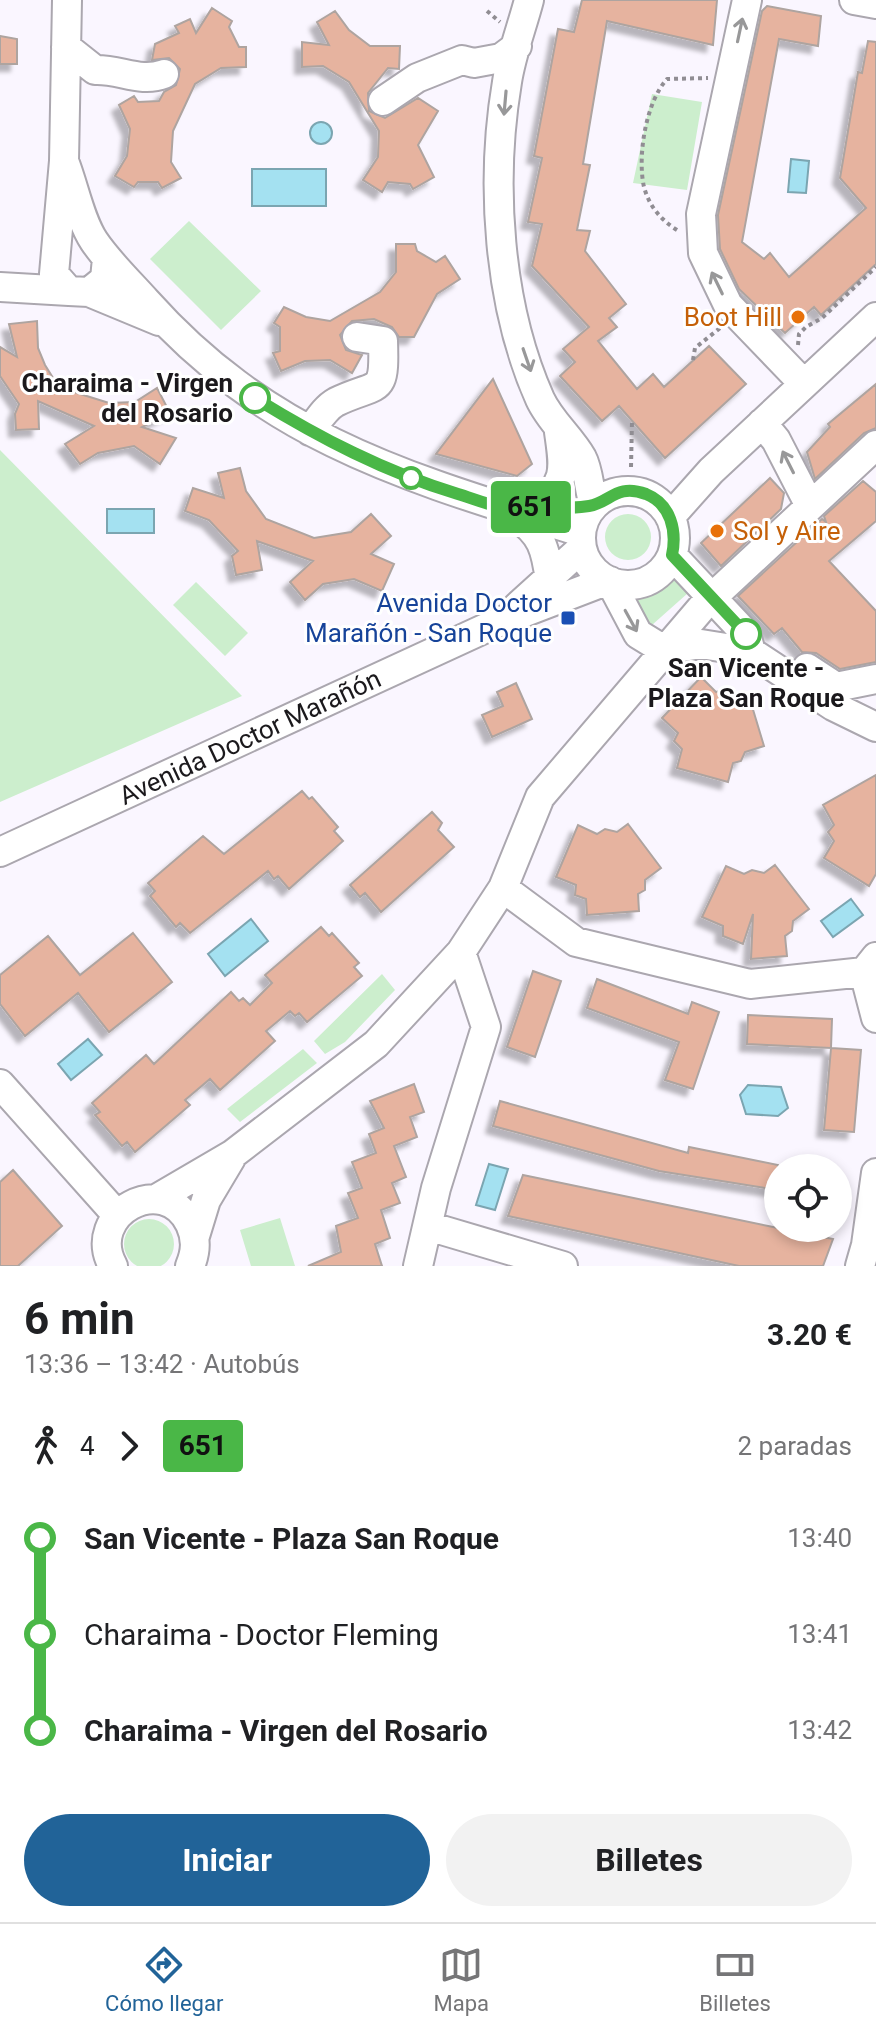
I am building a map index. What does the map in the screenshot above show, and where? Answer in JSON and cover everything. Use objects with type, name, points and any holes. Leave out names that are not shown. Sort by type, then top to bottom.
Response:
[{"type":"street","points":[[67,0],[64,161],[54,274],[79,292],[167,325]]},
{"type":"street","points":[[529,0],[507,82],[500,163],[503,242],[517,332],[540,399],[559,431],[582,459],[594,506]]},
{"type":"street","points":[[747,0],[701,214],[703,253],[728,305],[804,384]]},
{"type":"street","points":[[854,0],[876,4]]},
{"type":"street","points":[[389,89],[462,60],[474,63],[501,58],[517,46]]},
{"type":"street","points":[[66,47],[95,70],[111,70],[155,85]]},
{"type":"street","points":[[2,287],[79,292],[105,279],[101,250],[64,161]]},
{"type":"street","points":[[2,287],[75,239],[101,250],[167,325],[255,398],[355,456],[409,478],[501,507],[582,540],[593,569],[608,581],[638,634],[664,650],[701,644],[756,656],[833,706],[876,727]]},
{"type":"street","points":[[664,510],[711,471],[876,317]]},
{"type":"street","points":[[310,431],[335,403],[360,396],[377,384],[385,370],[376,335]]},
{"type":"street","points":[[762,423],[776,440],[809,504]]},
{"type":"street","points":[[536,507],[552,495],[564,469],[559,431]]},
{"type":"street","points":[[109,1265],[107,1238],[117,1215],[127,1205],[156,1199],[233,1154],[376,1044],[461,952],[503,888],[540,797],[712,597],[809,504],[874,450]]},
{"type":"street","points":[[501,507],[594,506],[619,492],[646,494],[664,510],[674,530],[672,555],[746,634],[756,656]]},
{"type":"street","name":"Avenida Doctor Marañón","points":[[499,622],[550,581],[582,540],[594,506]]},
{"type":"street","points":[[501,507],[534,528],[546,549],[550,581]]},
{"type":"street","name":"Avenida Doctor Marañón","points":[[0,852],[499,622],[608,581],[624,585],[653,578],[672,555]]},
{"type":"street","points":[[756,656],[777,649],[836,687],[876,679]]},
{"type":"street","points":[[503,888],[576,942],[750,984],[870,964],[876,1018]]},
{"type":"street","points":[[418,1266],[486,1027],[461,952]]},
{"type":"street","points":[[0,1084],[117,1215]]},
{"type":"street","points":[[194,1256],[206,1200],[233,1154]]},
{"type":"street","points":[[860,1266],[876,1173]]},
{"type":"street","points":[[156,1199],[183,1211],[194,1256]]},
{"type":"street","points":[[428,1226],[563,1266]]},
{"type":"path","points":[[678,231],[653,208],[644,187],[643,154],[653,101],[667,79],[713,78]]},
{"type":"path","points":[[798,351],[799,334],[822,318],[876,267]]},
{"type":"path","points":[[693,360],[695,348],[717,330]]},
{"type":"path","points":[[631,467],[632,421]]},
{"type":"green space","points":[[652,94],[702,102],[687,190],[633,183]]},
{"type":"green space","points":[[189,221],[261,291],[221,330],[150,259]]},
{"type":"green space","points":[[0,450],[242,696],[0,802]]},
{"type":"green space","points":[[628,514],[644,521],[651,537],[644,553],[628,560],[612,553],[605,537],[612,521]]},
{"type":"green space","points":[[674,574],[688,593],[652,625],[627,599],[657,588]]},
{"type":"green space","points":[[196,582],[248,633],[225,656],[173,605]]},
{"type":"green space","points":[[382,974],[395,990],[345,1042],[325,1054],[314,1041]]},
{"type":"green space","points":[[303,1049],[317,1063],[240,1122],[227,1109]]},
{"type":"green space","points":[[280,1218],[295,1266],[251,1266],[240,1230]]},
{"type":"green space","points":[[139,1221],[159,1221],[172,1234],[172,1254],[161,1266],[137,1266],[126,1254],[126,1234]]},
{"type":"water","points":[[321,122],[329,125],[332,133],[329,141],[321,144],[313,141],[310,133],[313,125]]},
{"type":"water","points":[[791,159],[809,161],[806,193],[788,192]]},
{"type":"water","points":[[252,169],[326,169],[326,206],[252,206]]},
{"type":"water","points":[[107,509],[154,509],[154,533],[107,533]]},
{"type":"water","points":[[851,899],[863,915],[833,937],[821,921]]},
{"type":"water","points":[[251,919],[268,941],[225,976],[208,954]]},
{"type":"water","points":[[88,1039],[102,1055],[71,1080],[58,1064]]},
{"type":"water","points":[[748,1085],[781,1087],[788,1108],[778,1116],[746,1114],[740,1095]]},
{"type":"water","points":[[489,1164],[508,1169],[495,1210],[476,1205]]},
{"type":"building","points":[[582,0],[717,0],[713,45],[607,21],[583,164],[590,165],[577,230],[590,231],[585,251],[626,304],[609,318],[617,327],[598,341],[637,389],[653,374],[664,387],[709,346],[746,384],[665,458],[619,406],[602,421],[560,376],[575,362],[563,349],[589,327],[532,266],[542,224],[528,222],[542,158],[534,156],[558,29],[574,32]]},
{"type":"building","points":[[767,6],[821,16],[818,46],[779,39],[742,242],[764,259],[770,253],[789,277],[866,208],[840,178],[858,72],[862,73],[868,41],[876,42],[876,264],[821,315],[814,307],[785,333],[739,289],[720,249],[718,215],[762,11]]},
{"type":"building","points":[[212,8],[232,21],[229,27],[239,47],[246,47],[246,67],[221,68],[195,84],[173,131],[171,162],[181,178],[162,188],[158,182],[138,182],[134,187],[115,176],[127,156],[130,129],[119,105],[134,96],[138,102],[159,101],[164,92],[176,85],[180,69],[169,58],[152,60],[155,44],[179,33],[175,26],[190,19],[196,33]]},
{"type":"building","points":[[335,11],[349,30],[370,46],[400,46],[399,69],[388,68],[368,93],[369,111],[385,118],[418,98],[438,111],[418,145],[434,177],[413,189],[410,184],[388,182],[382,192],[363,180],[378,157],[379,131],[349,82],[323,66],[302,67],[302,42],[329,45],[317,22]]},
{"type":"building","points":[[0,36],[17,39],[17,64],[0,64]]},
{"type":"building","points":[[396,244],[415,244],[417,251],[436,262],[445,256],[460,279],[437,294],[414,337],[399,337],[392,327],[374,319],[352,321],[340,335],[346,350],[362,355],[352,373],[330,360],[305,361],[281,371],[273,353],[280,351],[280,327],[274,323],[284,307],[306,317],[330,321],[380,292],[396,272]]},
{"type":"building","points":[[37,321],[38,348],[45,365],[55,381],[74,392],[109,403],[135,402],[157,388],[170,413],[142,427],[176,438],[160,464],[134,446],[98,453],[80,464],[65,444],[94,426],[38,401],[39,429],[16,430],[15,414],[19,404],[0,376],[0,347],[17,357],[9,324]]},
{"type":"building","points":[[493,379],[532,464],[517,476],[436,454]]},
{"type":"building","points":[[876,384],[876,428],[864,433],[815,479],[807,452],[830,427],[828,424]]},
{"type":"building","points":[[240,468],[246,491],[266,519],[314,538],[351,532],[371,514],[391,536],[371,554],[394,564],[382,591],[354,579],[323,584],[305,600],[290,582],[313,561],[257,541],[262,570],[236,575],[232,556],[238,551],[209,520],[185,511],[193,488],[224,498],[218,473]]},
{"type":"building","points":[[770,478],[784,493],[781,509],[721,566],[701,543]]},
{"type":"building","points":[[863,481],[876,492],[876,521],[829,561],[876,611],[876,662],[840,669],[816,653],[802,652],[782,628],[774,634],[738,596],[822,519],[826,522],[824,516]]},
{"type":"building","points":[[701,677],[716,692],[725,690],[735,697],[748,693],[764,746],[745,752],[741,761],[733,763],[728,782],[677,768],[682,749],[674,741],[678,733],[662,718]]},
{"type":"building","points":[[516,683],[532,719],[492,737],[482,715],[503,706],[497,692]]},
{"type":"building","points":[[876,775],[876,874],[869,886],[824,858],[834,841],[828,832],[834,825],[823,805]]},
{"type":"building","points":[[302,791],[309,799],[312,797],[338,827],[334,831],[343,841],[289,889],[278,876],[274,879],[268,871],[190,933],[180,923],[176,927],[150,896],[155,891],[148,883],[203,836],[224,854]]},
{"type":"building","points":[[432,812],[442,823],[438,830],[454,847],[381,912],[365,893],[360,897],[350,885]]},
{"type":"building","points":[[628,824],[661,868],[645,880],[645,890],[638,894],[639,911],[587,915],[586,899],[575,895],[576,885],[556,877],[578,825],[597,834],[605,829],[617,832]]},
{"type":"building","points":[[775,865],[809,909],[793,921],[792,931],[785,936],[787,956],[751,959],[753,914],[743,944],[723,936],[723,926],[702,917],[726,866],[744,874],[752,870],[764,873]]},
{"type":"building","points":[[321,927],[329,936],[332,933],[359,963],[354,967],[362,976],[307,1022],[299,1013],[295,1016],[290,1011],[266,1031],[275,1041],[220,1090],[210,1079],[185,1100],[190,1105],[135,1152],[127,1142],[122,1146],[95,1115],[100,1112],[92,1103],[146,1055],[154,1064],[231,992],[239,1001],[243,998],[250,1005],[272,983],[265,975]]},
{"type":"building","points":[[133,933],[172,982],[109,1032],[78,993],[25,1036],[0,1004],[0,975],[48,936],[80,975]]},
{"type":"building","points":[[533,971],[561,981],[535,1057],[507,1047]]},
{"type":"building","points":[[597,979],[688,1014],[692,1002],[719,1012],[693,1089],[665,1080],[679,1042],[587,1008]]},
{"type":"building","points":[[748,1015],[832,1019],[831,1048],[747,1044]]},
{"type":"building","points":[[831,1048],[861,1050],[854,1132],[824,1130]]},
{"type":"building","points":[[414,1084],[424,1112],[410,1117],[417,1137],[394,1146],[406,1177],[392,1183],[400,1203],[381,1210],[390,1238],[375,1244],[382,1266],[308,1266],[341,1252],[336,1226],[358,1218],[348,1193],[362,1188],[352,1162],[376,1153],[369,1134],[384,1128],[370,1101]]},
{"type":"building","points":[[500,1101],[688,1153],[689,1147],[764,1162],[764,1188],[659,1171],[493,1126]]},
{"type":"building","points":[[13,1170],[62,1226],[18,1266],[0,1266],[0,1182]]},
{"type":"building","points":[[523,1175],[764,1225],[764,1242],[832,1242],[823,1266],[739,1266],[508,1216]]},
{"type":"bus line","name":"651","points":[[255,398],[355,456],[409,478],[501,507],[593,506],[619,492],[646,494],[658,502],[670,517],[675,543],[672,555],[746,634]]},
{"type":"place","name":"Boot Hill","points":[[798,317]]},
{"type":"place","name":"Charaima - Virgen del Rosario","points":[[255,398]]},
{"type":"place","name":"Sol y Aire","points":[[717,531]]},
{"type":"place","name":"Avenida Doctor Marañón - San Roque","points":[[568,618]]},
{"type":"place","name":"San Vicente - Plaza San Roque","points":[[746,634]]}]
